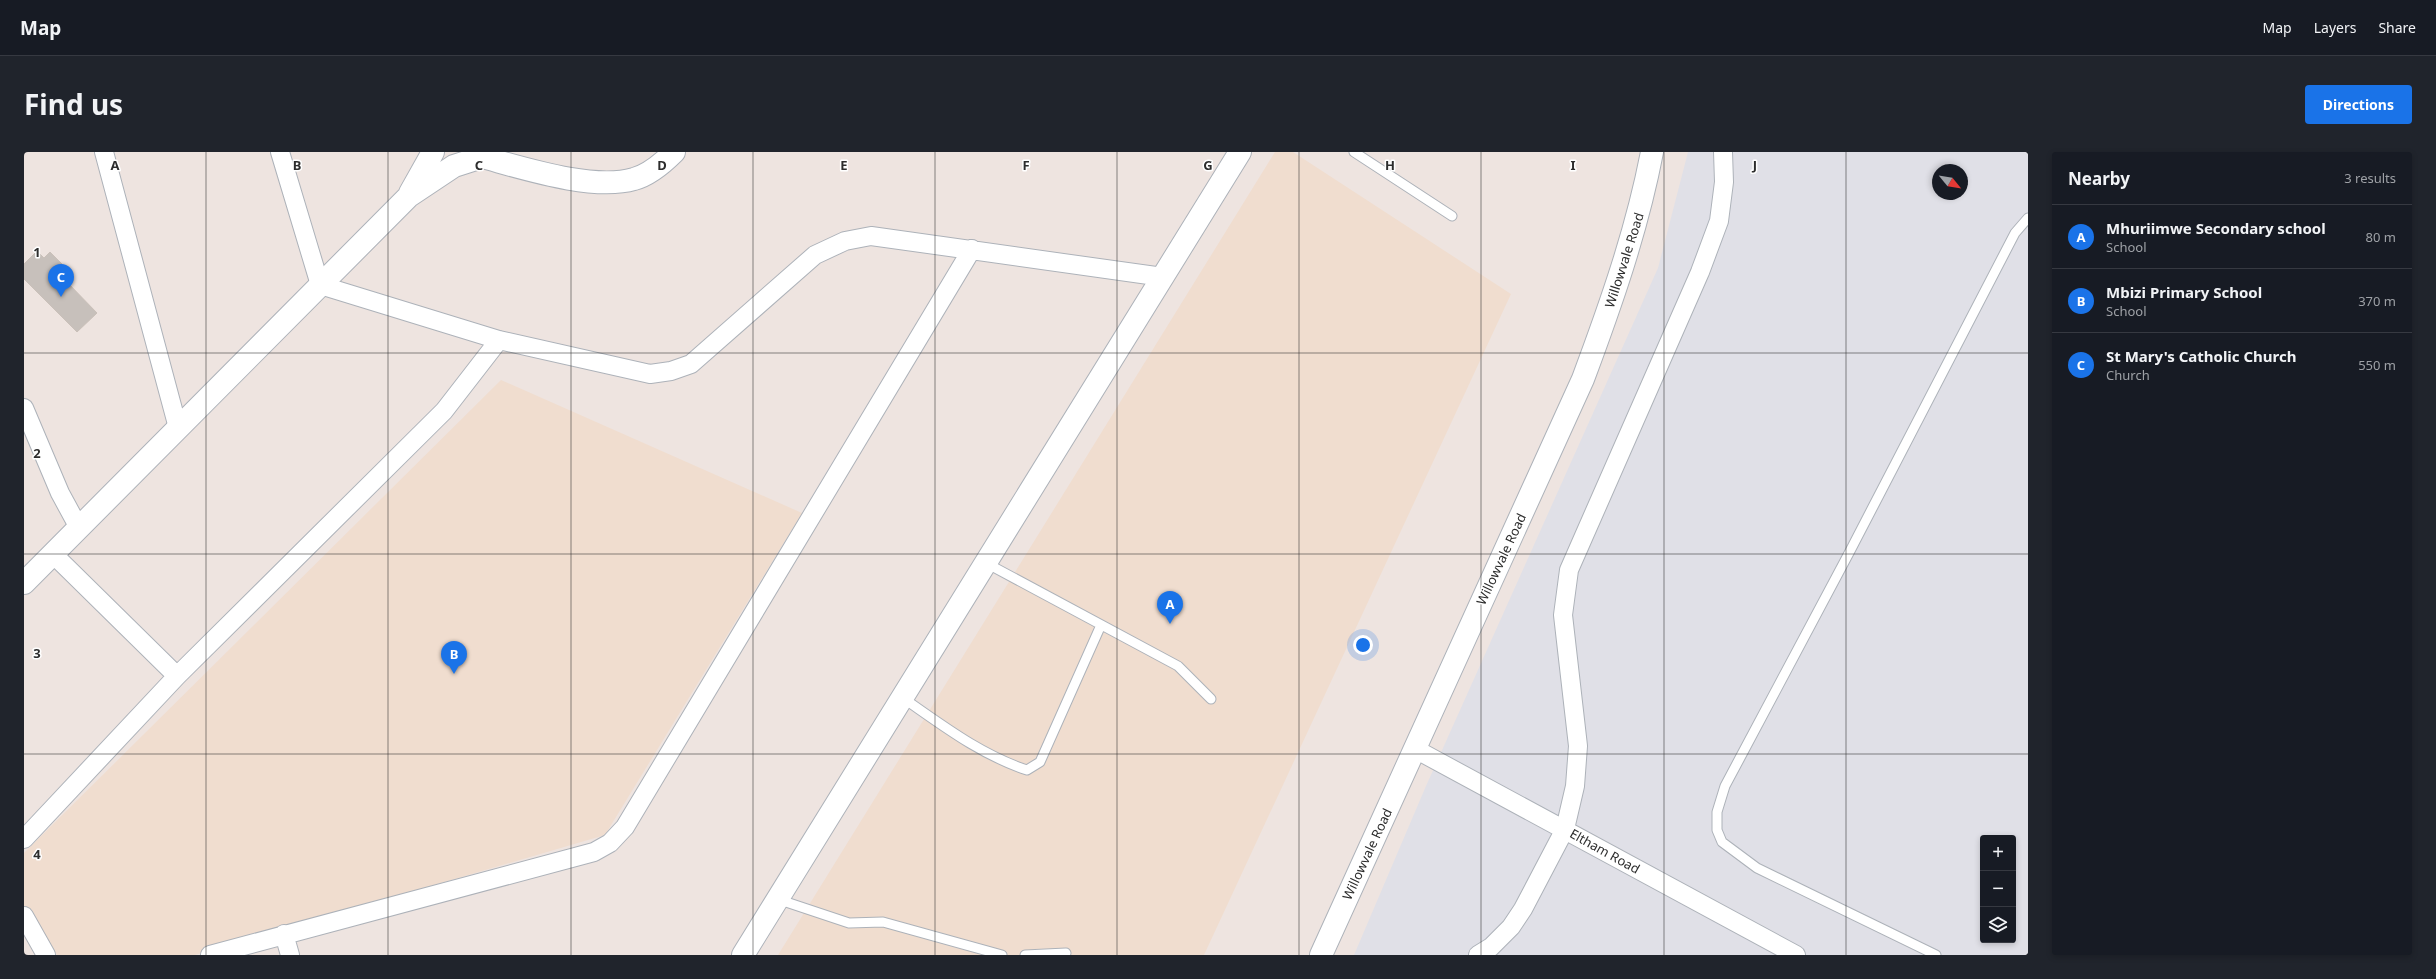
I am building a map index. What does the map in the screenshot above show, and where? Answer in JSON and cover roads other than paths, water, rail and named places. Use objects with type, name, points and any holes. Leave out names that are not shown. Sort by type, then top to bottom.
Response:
[{"type":"street","points":[[104,152],[178,428]]},
{"type":"street","points":[[280,152],[320,285]]},
{"type":"street","points":[[409,196],[433,152]]},
{"type":"street","points":[[24,584],[409,196],[454,166],[480,154],[552,175],[593,182],[618,183],[636,179],[662,164],[674,152]]},
{"type":"street","points":[[743,955],[1240,152]]},
{"type":"street","name":"Willowvale Road","points":[[1320,955],[1583,379],[1620,278],[1643,198],[1652,152]]},
{"type":"street","points":[[1478,955],[1491,947],[1511,927],[1523,908],[1565,829],[1575,786],[1578,746],[1563,615],[1569,570],[1696,279],[1719,221],[1724,182],[1723,152]]},
{"type":"street","points":[[320,285],[499,340],[650,374],[671,371],[691,364],[815,255],[845,241],[871,236],[1163,277]]},
{"type":"street","points":[[210,955],[594,852],[610,843],[625,827],[972,249]]},
{"type":"street","points":[[24,839],[177,676],[444,411],[499,340]]},
{"type":"street","points":[[24,408],[60,493],[79,528]]},
{"type":"street","points":[[53,554],[177,676]]},
{"type":"street","name":"Eltham Road","points":[[1415,749],[1796,955]]},
{"type":"street","points":[[24,916],[46,955]]},
{"type":"street","points":[[284,934],[290,955]]},
{"type":"lane","points":[[1360,153],[1452,216]]},
{"type":"lane","points":[[1936,955],[1757,868],[1722,842],[1717,830],[1717,812],[1728,780],[1849,553],[2015,233],[2028,218]]},
{"type":"lane","points":[[986,562],[1178,666],[1211,699]]},
{"type":"lane","points":[[903,698],[967,742],[1005,763],[1027,770],[1040,762],[1101,624]]},
{"type":"lane","points":[[778,899],[849,923],[883,922],[1002,955]]},
{"type":"lane","points":[[1025,955],[1066,953]]},
{"type":"place","name":"St Mary's Catholic Church","points":[[61,297]]},
{"type":"place","name":"Mhuriimwe Secondary school","points":[[1170,624]]},
{"type":"place","name":"Mbizi Primary School","points":[[454,674]]}]
